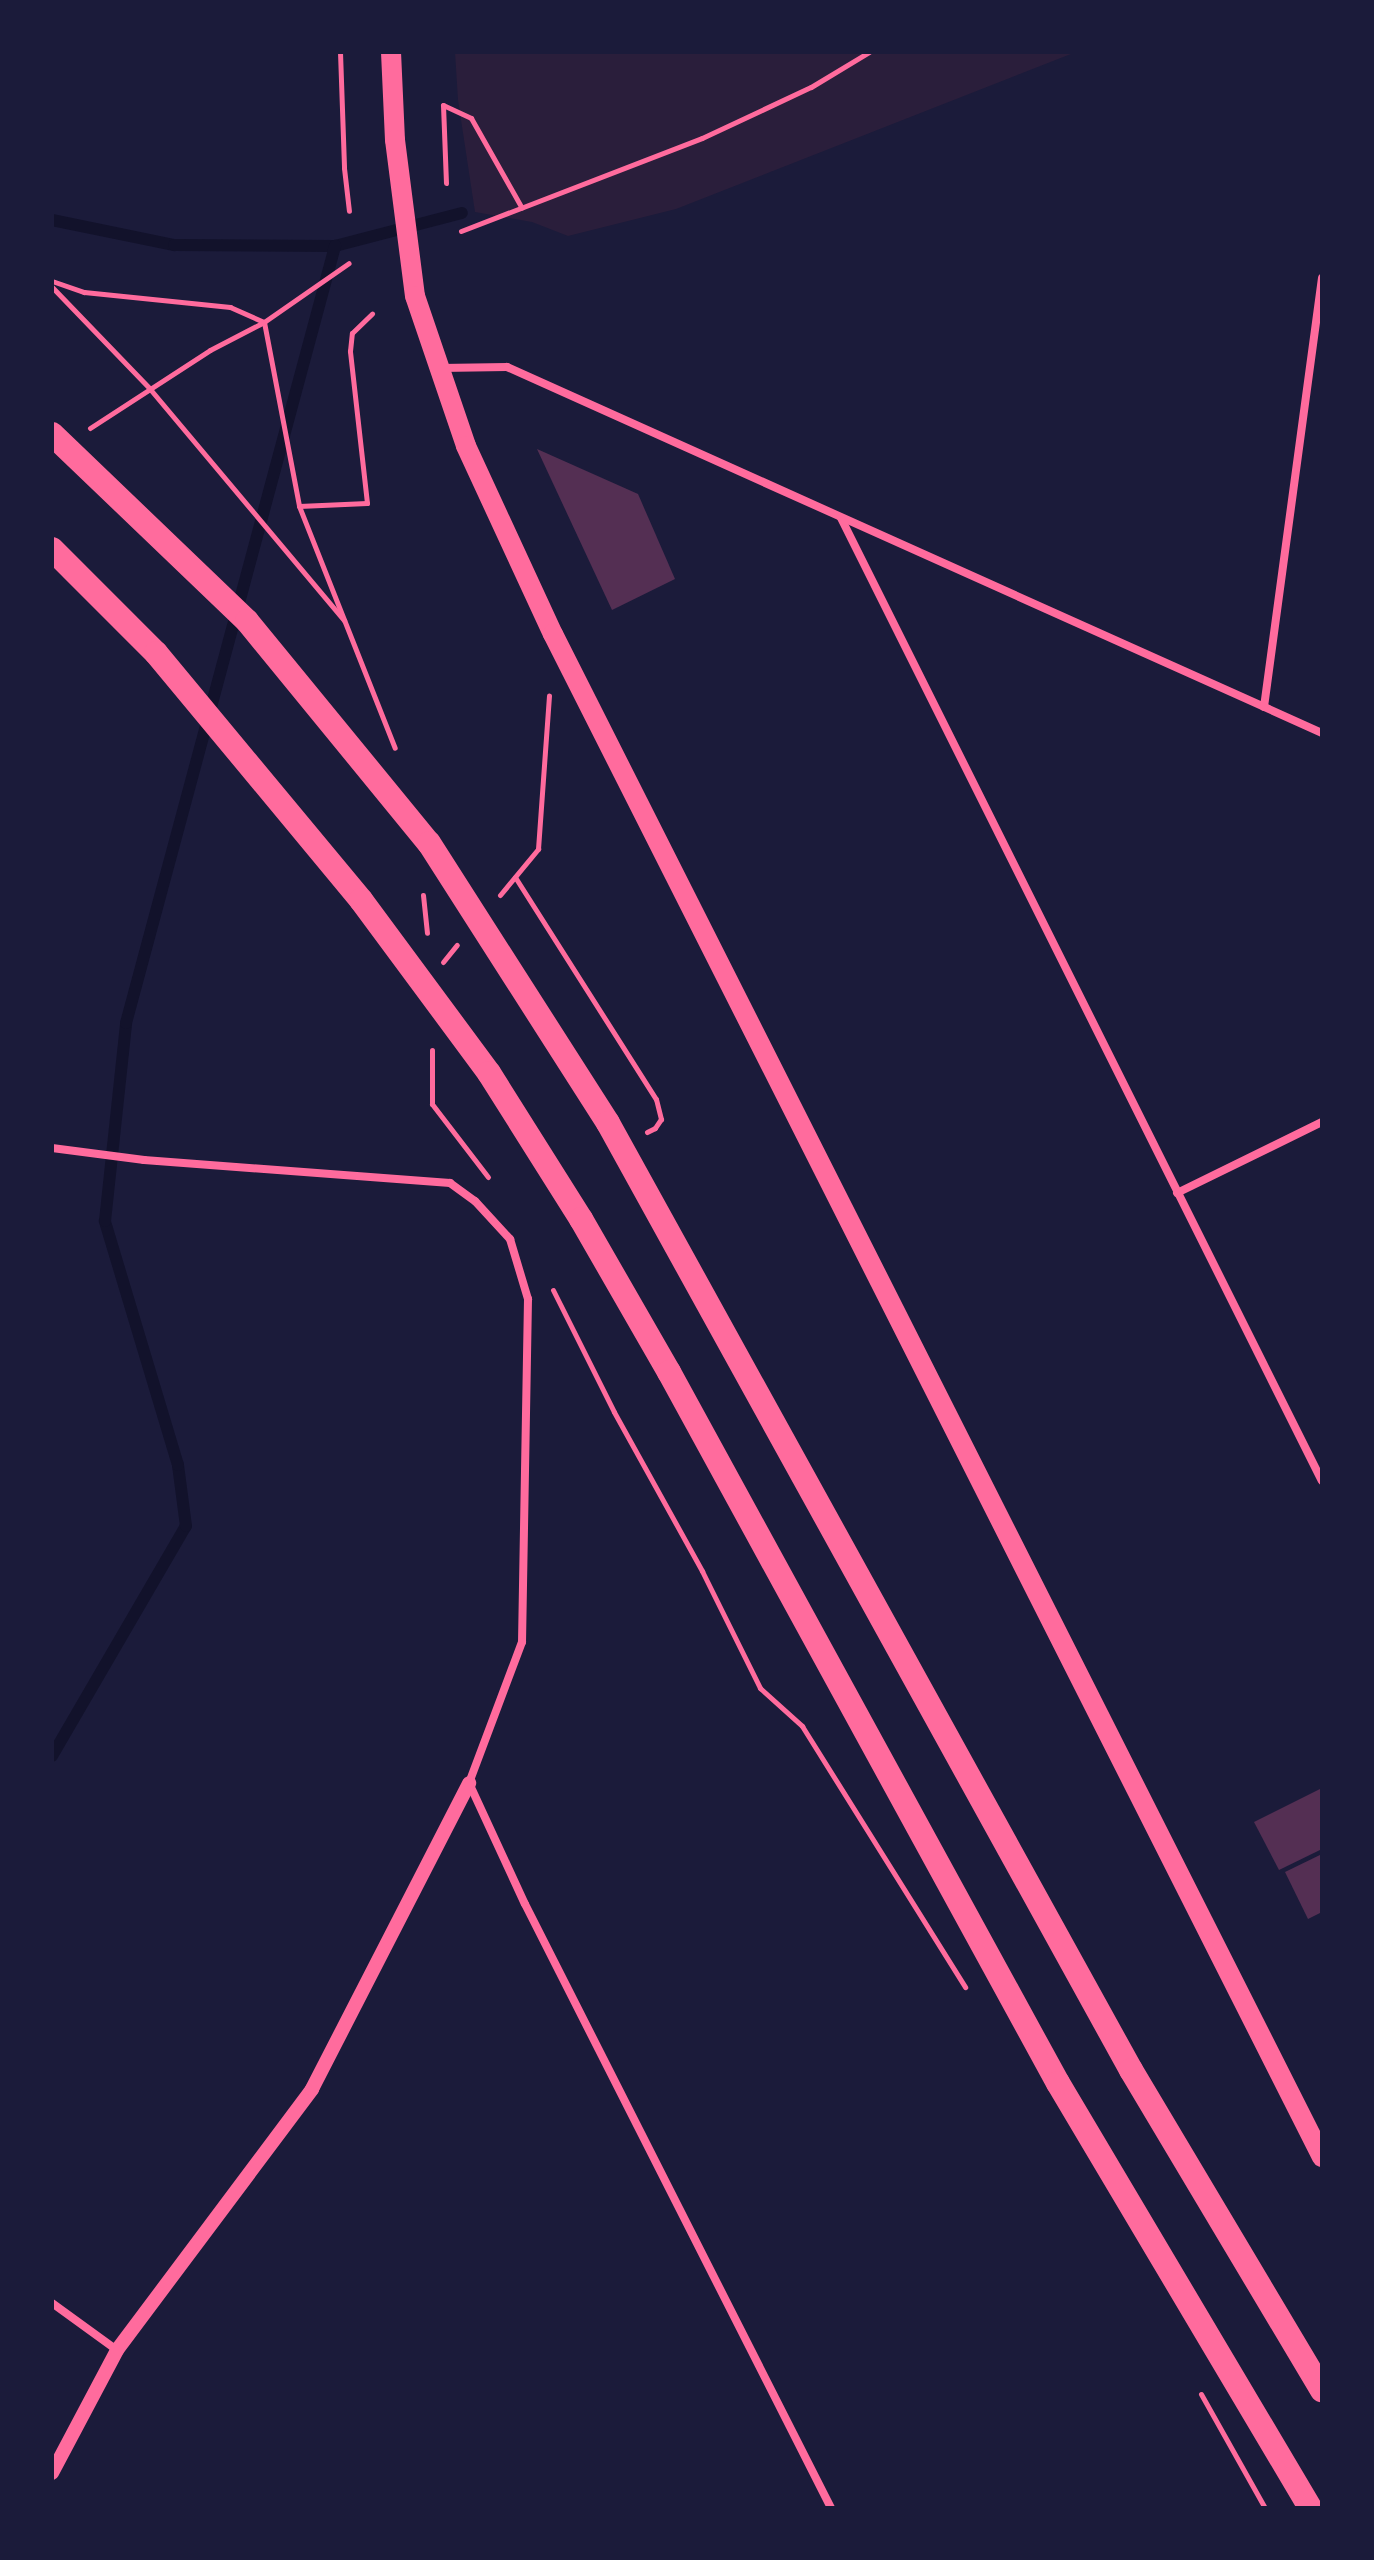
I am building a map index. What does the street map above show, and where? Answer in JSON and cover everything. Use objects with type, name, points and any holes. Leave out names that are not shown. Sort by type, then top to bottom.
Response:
[{"type":"highway","points":[[52,434],[247,621],[429,843],[608,1123],[1131,2070],[1322,2390]]},
{"type":"highway","points":[[52,549],[156,653],[361,900],[489,1073],[581,1219],[662,1360],[1058,2083],[1310,2508]]},
{"type":"main road","points":[[391,52],[395,140],[410,271],[415,296],[466,446],[553,634],[1322,2157]]},
{"type":"street","points":[[1264,707],[1322,278]]},
{"type":"street","points":[[440,368],[507,367],[1322,733]]},
{"type":"street","points":[[841,518],[1322,1481]]},
{"type":"street","points":[[1177,1193],[1322,1122]]},
{"type":"street","points":[[52,1148],[144,1160],[450,1183],[475,1201],[510,1239],[528,1299],[522,1642],[469,1783],[312,2089],[117,2350],[52,2473]]},
{"type":"street","points":[[469,1783],[525,1904],[831,2508]]},
{"type":"street","points":[[52,2303],[117,2350]]},
{"type":"path","points":[[340,52],[349,211]]},
{"type":"path","points":[[461,231],[702,138],[811,87],[869,52]]},
{"type":"path","points":[[446,183],[443,105],[471,118],[522,208]]},
{"type":"path","points":[[89,429],[210,350],[264,322],[349,263]]},
{"type":"path","points":[[52,281],[84,292],[230,307],[264,322]]},
{"type":"path","points":[[52,287],[150,389],[347,623],[299,506],[264,322]]},
{"type":"path","points":[[299,506],[367,503],[350,351],[352,333],[372,314]]},
{"type":"path","points":[[496,899],[538,849],[553,634]]},
{"type":"path","points":[[515,877],[661,1110],[661,1119],[655,1128],[646,1132],[623,1131],[608,1123]]},
{"type":"path","points":[[441,964],[459,942]]},
{"type":"path","points":[[432,1046],[432,1104],[495,1187]]},
{"type":"path","points":[[547,1278],[760,1688],[802,1726],[966,1988]]},
{"type":"path","points":[[1195,2383],[1265,2508]]},
{"type":"shaded area","points":[[455,52],[1076,52],[676,209],[568,236],[532,222],[475,212],[458,100]]},
{"type":"building","points":[[537,449],[638,494],[675,579],[612,610]]},
{"type":"building","points":[[1322,1788],[1322,1849],[1279,1870],[1254,1822]]},
{"type":"building","points":[[1322,1854],[1322,1912],[1308,1919],[1285,1872]]},
{"type":"waterway","points":[[52,220],[174,245],[335,246],[462,213]]},
{"type":"waterway","points":[[52,1756],[186,1526],[178,1465],[105,1221],[126,1023],[335,246]]}]
